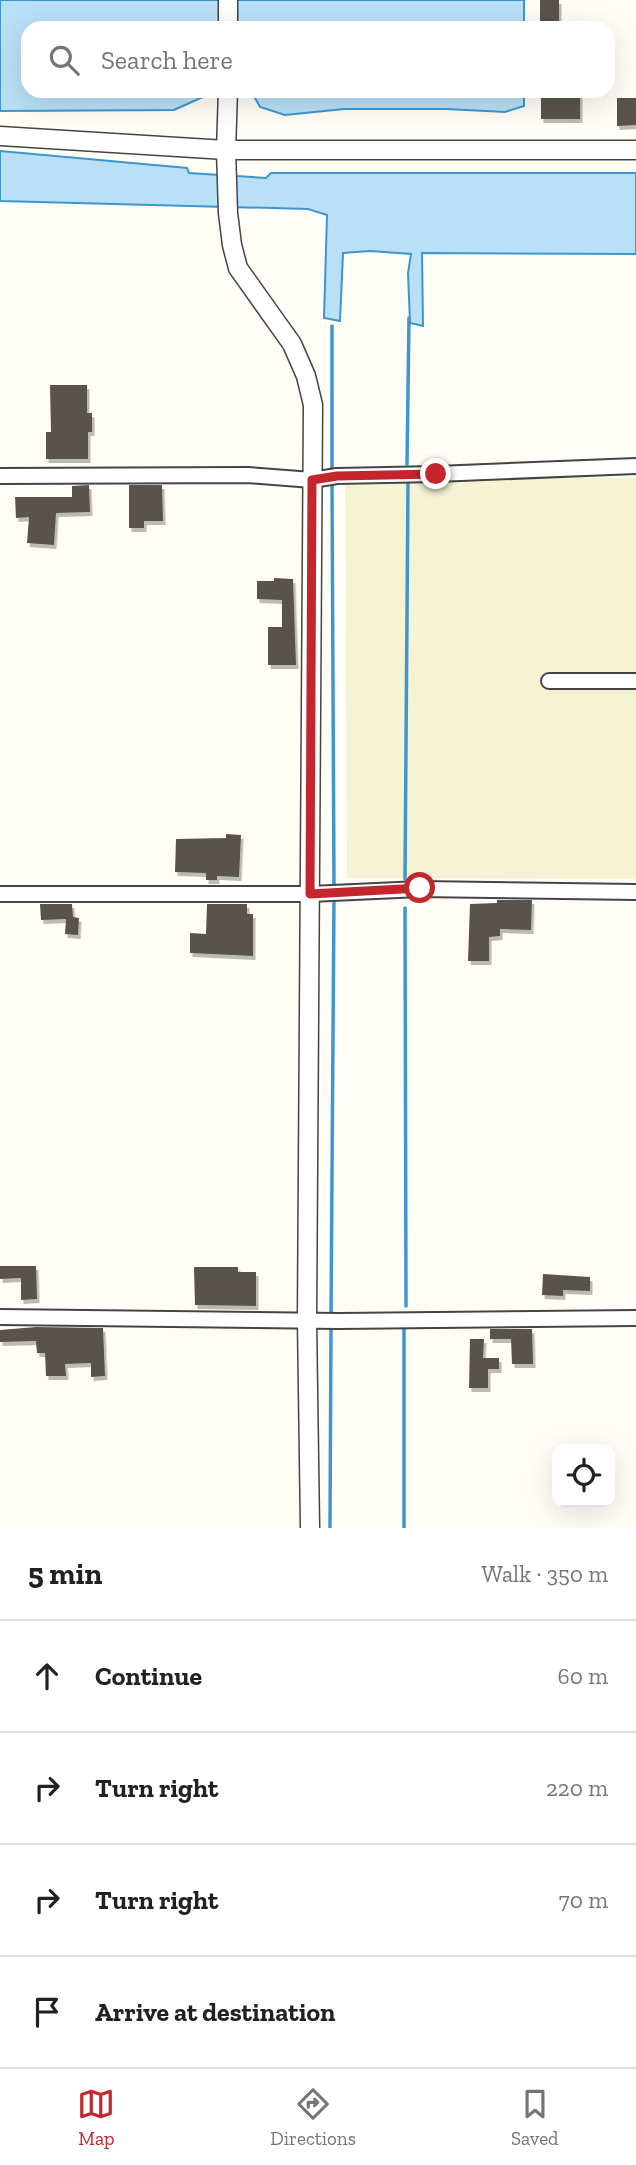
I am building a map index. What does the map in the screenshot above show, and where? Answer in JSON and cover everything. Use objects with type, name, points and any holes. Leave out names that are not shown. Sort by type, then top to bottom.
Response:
[{"type":"street","points":[[228,0],[228,21]]},
{"type":"street","points":[[228,98],[228,213],[238,268],[292,344],[306,376],[313,405],[310,1528]]},
{"type":"street","points":[[0,136],[226,149],[636,150]]},
{"type":"street","points":[[0,476],[248,475],[312,480],[337,476],[636,466]]},
{"type":"street","points":[[549,681],[636,681]]},
{"type":"street","points":[[0,894],[310,894],[420,888],[636,892]]},
{"type":"street","points":[[0,1317],[338,1321],[636,1318]]},
{"type":"shaded area","points":[[345,477],[636,478],[636,879],[347,878]]},
{"type":"water","points":[[0,0],[524,0],[524,21],[21,21],[21,98],[201,98],[174,110],[0,111]]},
{"type":"water","points":[[255,98],[524,98],[524,106],[505,112],[344,109],[285,115],[260,107]]},
{"type":"water","points":[[0,151],[187,168],[189,173],[266,178],[271,173],[636,173],[636,254],[422,253],[423,326],[410,323],[408,273],[411,254],[370,251],[343,253],[340,321],[324,318],[327,215],[308,209],[0,201]]},
{"type":"building","points":[[540,0],[559,0],[559,21],[540,21]]},
{"type":"building","points":[[541,98],[580,98],[580,119],[541,119]]},
{"type":"building","points":[[617,98],[636,98],[636,125],[617,126]]},
{"type":"building","points":[[50,385],[87,385],[87,413],[92,413],[92,432],[88,432],[88,459],[46,459],[46,432],[51,432]]},
{"type":"building","points":[[89,485],[90,512],[56,513],[54,545],[27,543],[29,517],[16,518],[15,497],[72,497],[72,486]]},
{"type":"building","points":[[129,485],[162,485],[163,521],[144,521],[144,528],[129,528]]},
{"type":"building","points":[[274,578],[293,579],[296,665],[268,665],[268,627],[282,627],[282,600],[257,599],[257,581],[274,581]]},
{"type":"building","points":[[226,834],[241,835],[239,877],[217,876],[217,880],[206,880],[206,873],[175,872],[176,839],[226,838]]},
{"type":"building","points":[[497,900],[532,900],[531,930],[500,929],[500,936],[489,937],[489,961],[468,961],[470,904],[497,903]]},
{"type":"building","points":[[40,904],[72,904],[73,917],[79,918],[78,935],[65,934],[66,919],[41,920]]},
{"type":"building","points":[[207,904],[247,904],[247,914],[253,914],[253,956],[190,953],[190,933],[206,934]]},
{"type":"building","points":[[0,1266],[36,1266],[37,1299],[21,1300],[21,1278],[0,1279]]},
{"type":"building","points":[[194,1267],[238,1267],[238,1272],[256,1272],[256,1306],[195,1305]]},
{"type":"building","points":[[543,1274],[590,1277],[590,1291],[563,1290],[563,1296],[542,1295]]},
{"type":"building","points":[[36,1327],[103,1328],[105,1376],[91,1377],[91,1363],[65,1364],[66,1376],[46,1376],[45,1353],[37,1353],[36,1341],[0,1342],[0,1330]]},
{"type":"building","points":[[490,1329],[532,1329],[533,1364],[512,1364],[511,1339],[490,1339]]},
{"type":"building","points":[[470,1339],[484,1339],[483,1358],[499,1358],[499,1369],[488,1369],[488,1388],[469,1388]]},
{"type":"waterway","points":[[407,464],[409,318]]},
{"type":"waterway","points":[[332,326],[332,471]]},
{"type":"waterway","points":[[332,482],[334,888]]},
{"type":"waterway","points":[[405,879],[408,482]]},
{"type":"waterway","points":[[331,1318],[334,895]]},
{"type":"waterway","points":[[405,908],[406,1306]]},
{"type":"waterway","points":[[330,1528],[331,1326]]},
{"type":"waterway","points":[[404,1328],[404,1528]]},
{"type":"route","points":[[420,888],[310,894],[312,480],[337,476],[436,474]]}]
